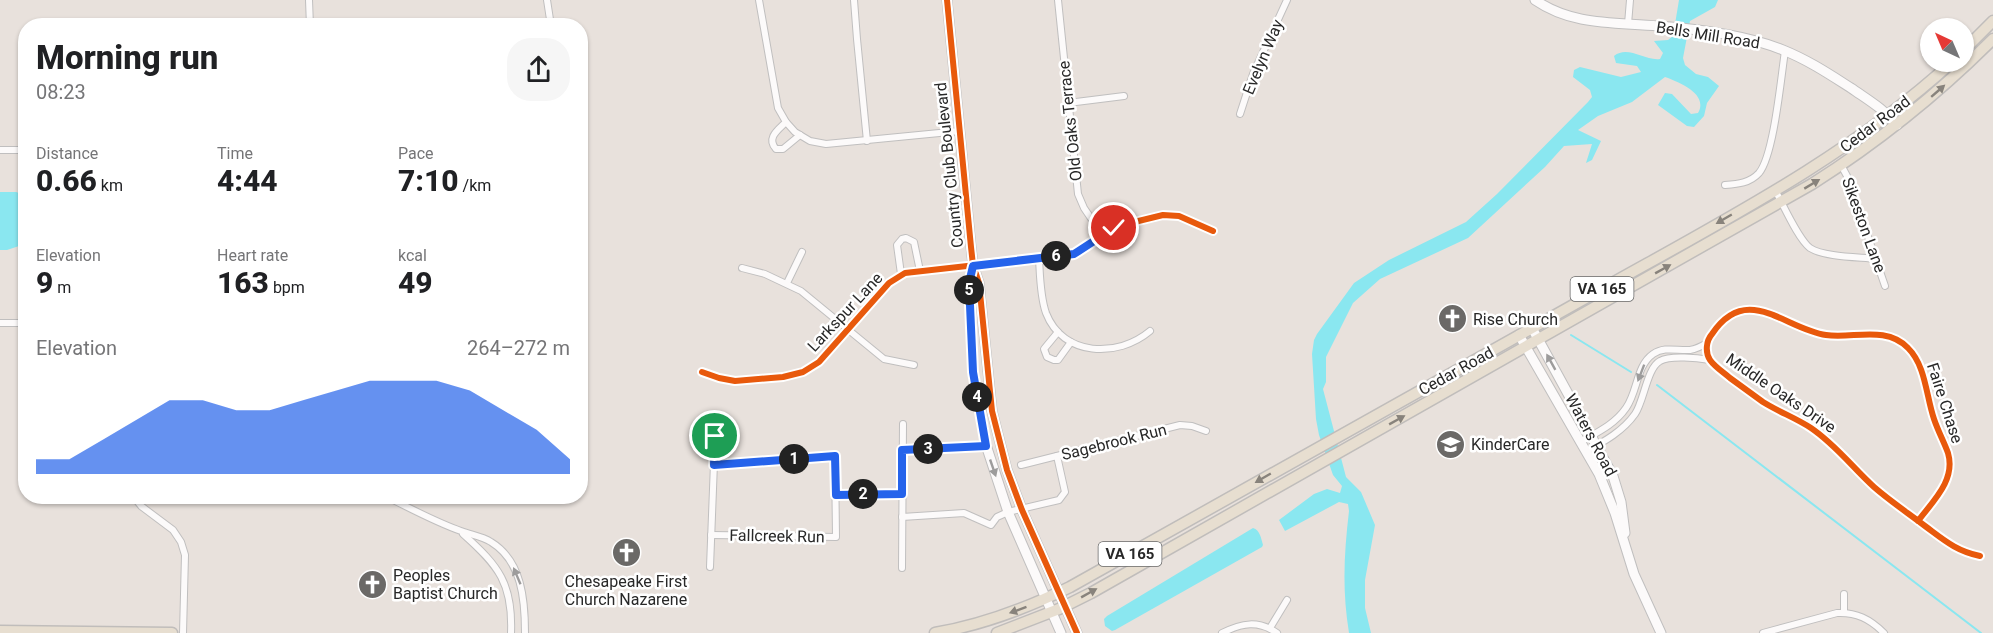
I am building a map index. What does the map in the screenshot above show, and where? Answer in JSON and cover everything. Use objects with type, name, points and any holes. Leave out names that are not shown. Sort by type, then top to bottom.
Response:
[{"type":"main road","points":[[1974,40],[1993,21]]},
{"type":"main road","name":"Cedar Road","points":[[997,633],[1065,606],[1781,202],[1841,165],[1897,125],[1941,89],[1993,39]]},
{"type":"main road","name":"Cedar Road","points":[[935,633],[988,620],[1046,599],[1346,432],[1833,155],[1889,115],[1940,72]]},
{"type":"main road","points":[[0,631],[172,633]]},
{"type":"street","points":[[309,0],[310,18]]},
{"type":"street","points":[[547,0],[550,18]]},
{"type":"street","points":[[759,0],[774,97],[786,122],[800,135],[810,141],[826,144],[960,131]]},
{"type":"street","points":[[855,0],[856,39],[867,141]]},
{"type":"street","name":"Country Club Boulevard","points":[[947,0],[973,266],[980,283],[994,418],[1015,510],[1046,599],[1061,633]]},
{"type":"street","name":"Old Oaks Terrace","points":[[1058,0],[1078,194],[1084,208],[1103,236]]},
{"type":"street","name":"Evelyn Way","points":[[1240,114],[1253,74],[1287,0]]},
{"type":"street","name":"Bells Mill Road","points":[[1535,0],[1552,10],[1591,22],[1671,27],[1754,41],[1785,51],[1825,71],[1889,115],[1897,125]]},
{"type":"street","points":[[1628,24],[1629,0]]},
{"type":"street","points":[[1725,185],[1747,182],[1764,166],[1770,147],[1785,51]]},
{"type":"street","points":[[1068,102],[1124,96]]},
{"type":"street","points":[[786,122],[773,136],[772,142],[776,148],[783,149],[800,135]]},
{"type":"street","points":[[0,150],[18,150]]},
{"type":"street","name":"Sikeston Lane","points":[[1841,165],[1886,286]]},
{"type":"street","points":[[1775,190],[1800,235],[1810,248],[1826,253],[1876,259]]},
{"type":"street","name":"Larkspur Lane","points":[[702,372],[735,381],[792,376],[803,372],[819,362],[890,283],[902,274],[1074,254],[1118,226],[1167,214],[1179,216],[1213,231]]},
{"type":"street","points":[[902,274],[897,245],[906,238],[914,242],[920,271]]},
{"type":"street","points":[[787,283],[802,252]]},
{"type":"street","points":[[1038,258],[1045,310],[1053,326],[1071,342],[1091,349],[1105,350],[1134,343],[1150,331]]},
{"type":"street","name":"Country Club Boulevard","points":[[973,266],[969,283],[973,372],[986,446],[1015,510],[1059,592],[1077,633]]},
{"type":"street","points":[[742,268],[787,283],[818,303],[884,359],[914,365]]},
{"type":"street","name":"Faire Chase","points":[[1707,343],[1716,328],[1730,316],[1752,310],[1774,314],[1820,334],[1840,337],[1881,334],[1904,344],[1914,354],[1921,367],[1928,401],[1950,463],[1943,488],[1918,521]]},
{"type":"street","points":[[0,323],[18,323]]},
{"type":"street","name":"Waters Road","points":[[1532,328],[1613,476],[1623,515],[1626,550]]},
{"type":"street","points":[[1058,332],[1044,350],[1047,357],[1058,360],[1071,342]]},
{"type":"street","name":"Waters Road","points":[[1519,335],[1582,441],[1609,496],[1634,574],[1661,633]]},
{"type":"street","points":[[1707,343],[1707,354],[1710,360]]},
{"type":"street","name":"Middle Oaks Drive","points":[[1582,441],[1613,423],[1627,407],[1644,364],[1652,356],[1664,349],[1689,350],[1707,343]]},
{"type":"street","name":"Middle Oaks Drive","points":[[1587,451],[1620,430],[1635,414],[1644,396],[1653,368],[1658,362],[1671,358],[1710,360],[1765,403],[1821,435],[1847,458],[1875,489],[1956,549],[1980,556]]},
{"type":"street","points":[[902,568],[903,424]]},
{"type":"street","name":"Sagebrook Run","points":[[1021,465],[1180,425],[1206,431]]},
{"type":"street","name":"Fallcreek Run","points":[[710,567],[715,436]]},
{"type":"street","points":[[902,450],[986,446]]},
{"type":"street","name":"Fallcreek Run","points":[[711,535],[836,537],[835,456],[714,465]]},
{"type":"street","points":[[902,517],[964,513],[991,525],[997,517],[1015,510],[1059,500],[1063,496],[1065,487],[1057,456]]},
{"type":"street","points":[[836,495],[902,494]]},
{"type":"street","points":[[139,504],[173,530],[181,542],[185,555],[183,633]]},
{"type":"street","points":[[406,504],[460,531],[489,541],[501,550],[515,570],[522,590],[525,604],[525,633]]},
{"type":"street","points":[[460,531],[481,550],[505,582],[510,600],[511,633]]},
{"type":"street","points":[[1844,594],[1844,613]]},
{"type":"street","points":[[1270,628],[1287,600]]},
{"type":"street","points":[[1763,633],[1844,613],[1861,616],[1884,633]]},
{"type":"street","points":[[1222,633],[1240,624],[1248,623],[1270,628],[1277,633]]},
{"type":"water","points":[[1679,0],[1718,0],[1715,7],[1690,21],[1683,58],[1685,65],[1696,74],[1708,77],[1719,86],[1707,103],[1704,116],[1694,127],[1687,126],[1658,105],[1665,93],[1672,94],[1691,114],[1698,113],[1700,106],[1699,100],[1691,90],[1665,77],[1632,102],[1598,116],[1578,130],[1601,141],[1592,160],[1586,163],[1592,144],[1564,146],[1545,167],[1468,238],[1380,279],[1353,303],[1326,357],[1326,382],[1323,389],[1346,477],[1361,492],[1375,525],[1365,580],[1365,608],[1371,633],[1349,633],[1345,587],[1348,504],[1339,502],[1285,531],[1279,520],[1314,494],[1327,489],[1340,493],[1342,486],[1333,475],[1316,419],[1312,354],[1317,334],[1354,283],[1389,260],[1466,222],[1588,102],[1592,97],[1590,90],[1573,77],[1574,70],[1580,67],[1621,77],[1641,72],[1637,66],[1616,63],[1614,56],[1619,53],[1625,52],[1660,59],[1663,53],[1654,41],[1668,40],[1673,36]]},
{"type":"water","points":[[0,192],[16,192],[18,193],[18,246],[0,250]]},
{"type":"water","points":[[1253,528],[1260,535],[1262,547],[1115,630],[1112,631],[1105,626],[1104,619],[1107,616]]},
{"type":"waterway","points":[[1571,335],[1631,372]]},
{"type":"waterway","points":[[1657,385],[1981,633]]},
{"type":"cycle path","points":[[947,0],[971,247],[973,265],[979,283],[992,411],[1007,470],[1022,510],[1077,633]]},
{"type":"cycle path","points":[[702,372],[735,381],[783,377],[803,372],[819,362],[889,283],[905,273],[1074,254],[1118,226],[1163,215],[1179,216],[1213,231]]},
{"type":"cycle path","points":[[1918,521],[1924,513],[1930,506],[1942,490],[1950,463],[1934,419],[1919,363],[1908,348],[1899,341],[1880,335],[1826,335],[1753,310],[1739,311],[1725,319],[1707,343],[1708,357],[1712,363],[1763,402],[1805,424],[1820,435],[1874,487],[1899,507],[1938,536],[1957,548],[1980,556]]},
{"type":"place","name":"Rise Church","points":[[1452,319]]},
{"type":"place","name":"KinderCare","points":[[1450,444]]},
{"type":"place","name":"Chesapeake First Church Nazarene","points":[[626,553]]},
{"type":"place","name":"Peoples Baptist Church","points":[[372,584]]},
{"type":"route","points":[[715,436],[714,465],[835,456],[836,495],[902,494],[902,450],[986,446],[973,372],[969,283],[973,266],[1074,254],[1114,228]]}]
